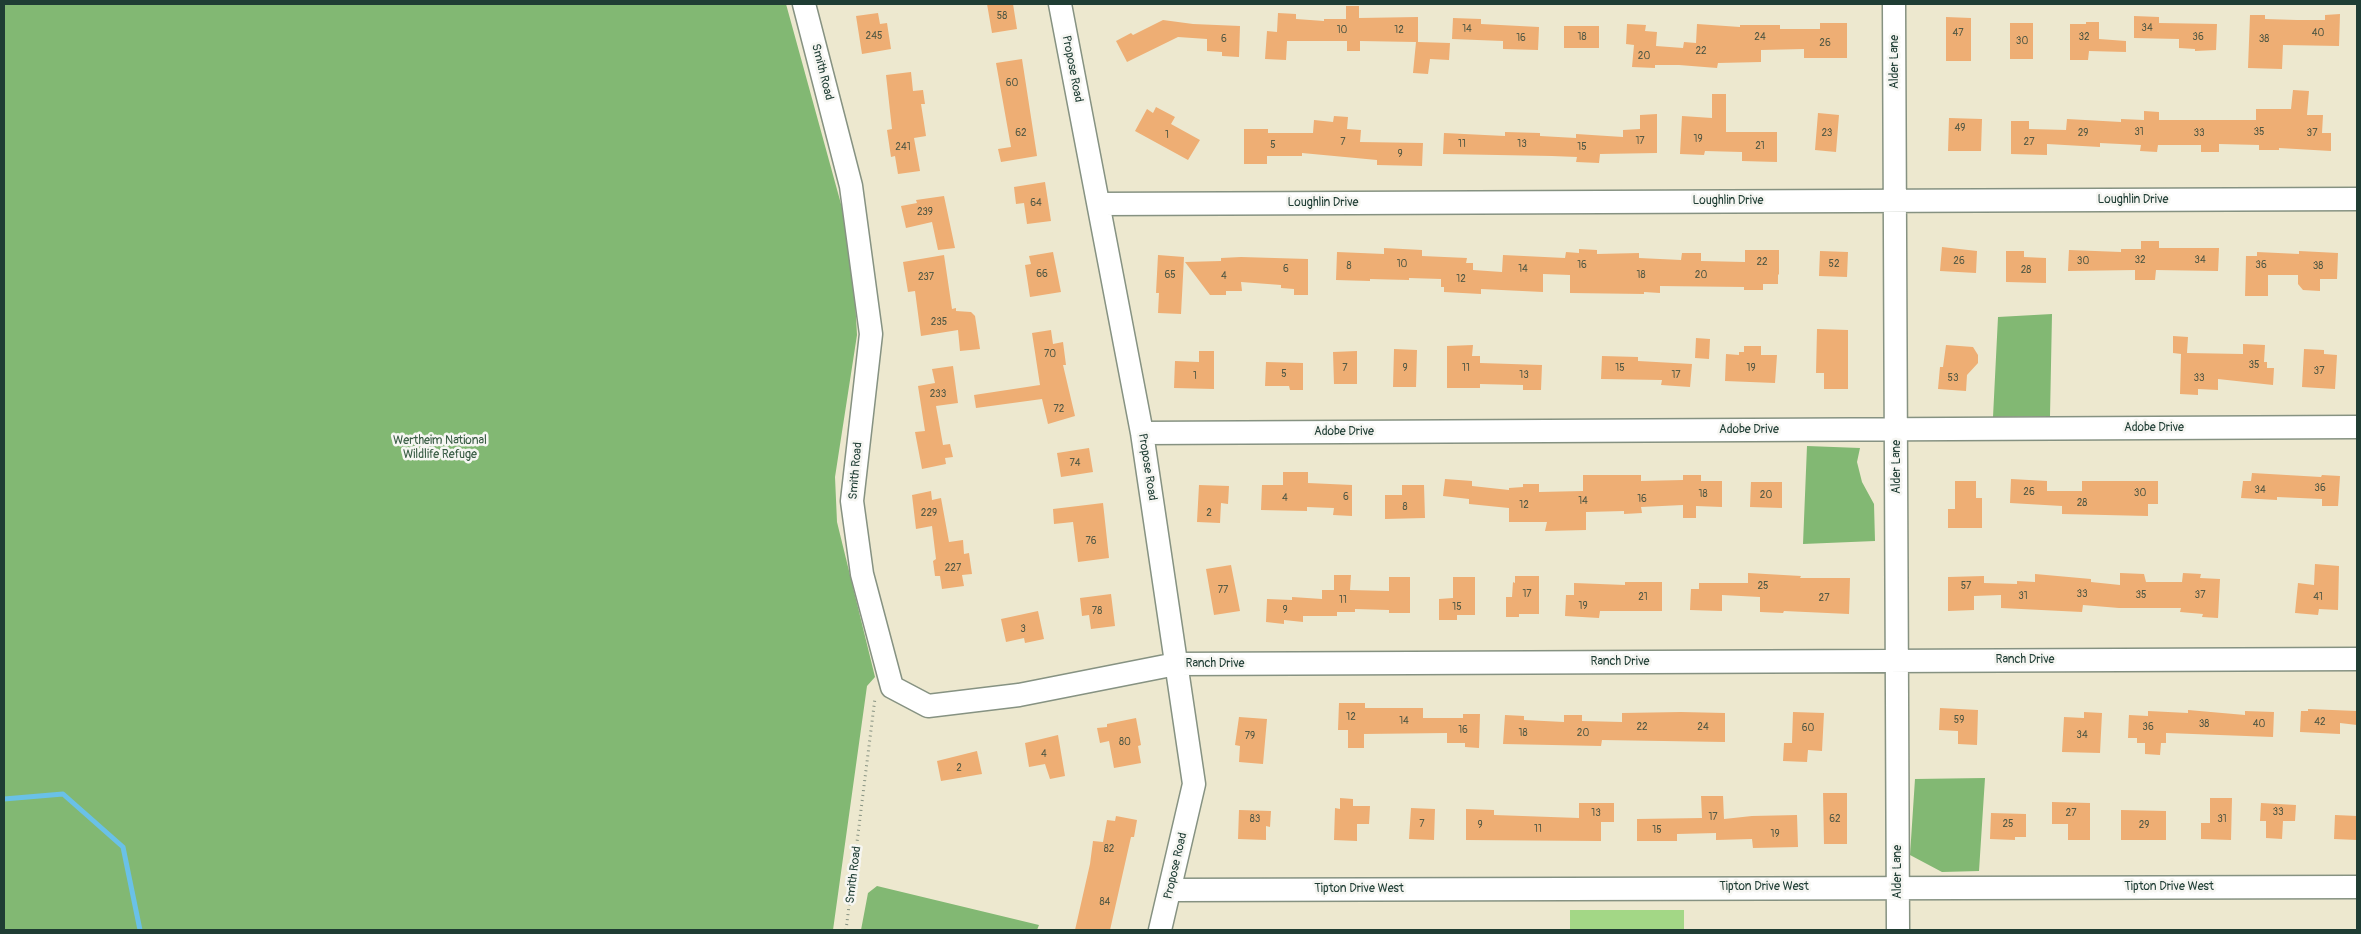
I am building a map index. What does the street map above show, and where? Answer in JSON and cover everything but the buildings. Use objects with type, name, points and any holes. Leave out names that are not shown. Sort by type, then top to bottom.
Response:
[{"type":"street","name":"Smith Road","points":[[804,4],[851,186],[871,334],[852,501],[862,574],[892,687]]},
{"type":"street","name":"Propose Road","points":[[1060,4],[1142,433],[1194,784],[1171,890],[1160,930]]},
{"type":"street","name":"Alder Lane","points":[[1894,4],[1898,930]]},
{"type":"street","name":"Loughlin Drive","points":[[1099,204],[2357,199]]},
{"type":"street","name":"Adobe Drive","points":[[1142,433],[2357,427]]},
{"type":"street","name":"Ranch Drive","points":[[892,687],[928,706],[1018,695],[1176,664],[2357,659]]},
{"type":"street","name":"Tipton Drive West","points":[[1171,890],[1898,886],[2357,887]]},
{"type":"path","name":"Smith Road","points":[[846,930],[875,697],[892,687]]},
{"type":"green space","name":"Wertheim National Wildlife Refuge","points":[[4,4],[786,4],[852,244],[857,335],[835,477],[837,522],[875,677],[867,686],[833,930],[4,930]]},
{"type":"green space","points":[[2052,314],[2050,416],[1993,417],[1998,317]]},
{"type":"green space","points":[[1807,446],[1860,448],[1857,462],[1862,482],[1874,504],[1875,541],[1803,544]]},
{"type":"green space","points":[[1985,778],[1979,871],[1942,872],[1910,855],[1915,779]]},
{"type":"green space","points":[[877,886],[1039,925],[1037,930],[861,930],[868,893]]},
{"type":"green space","points":[[1570,910],[1684,910],[1684,930],[1570,930]]},
{"type":"waterway","points":[[4,799],[63,794],[123,847],[140,930]]}]
